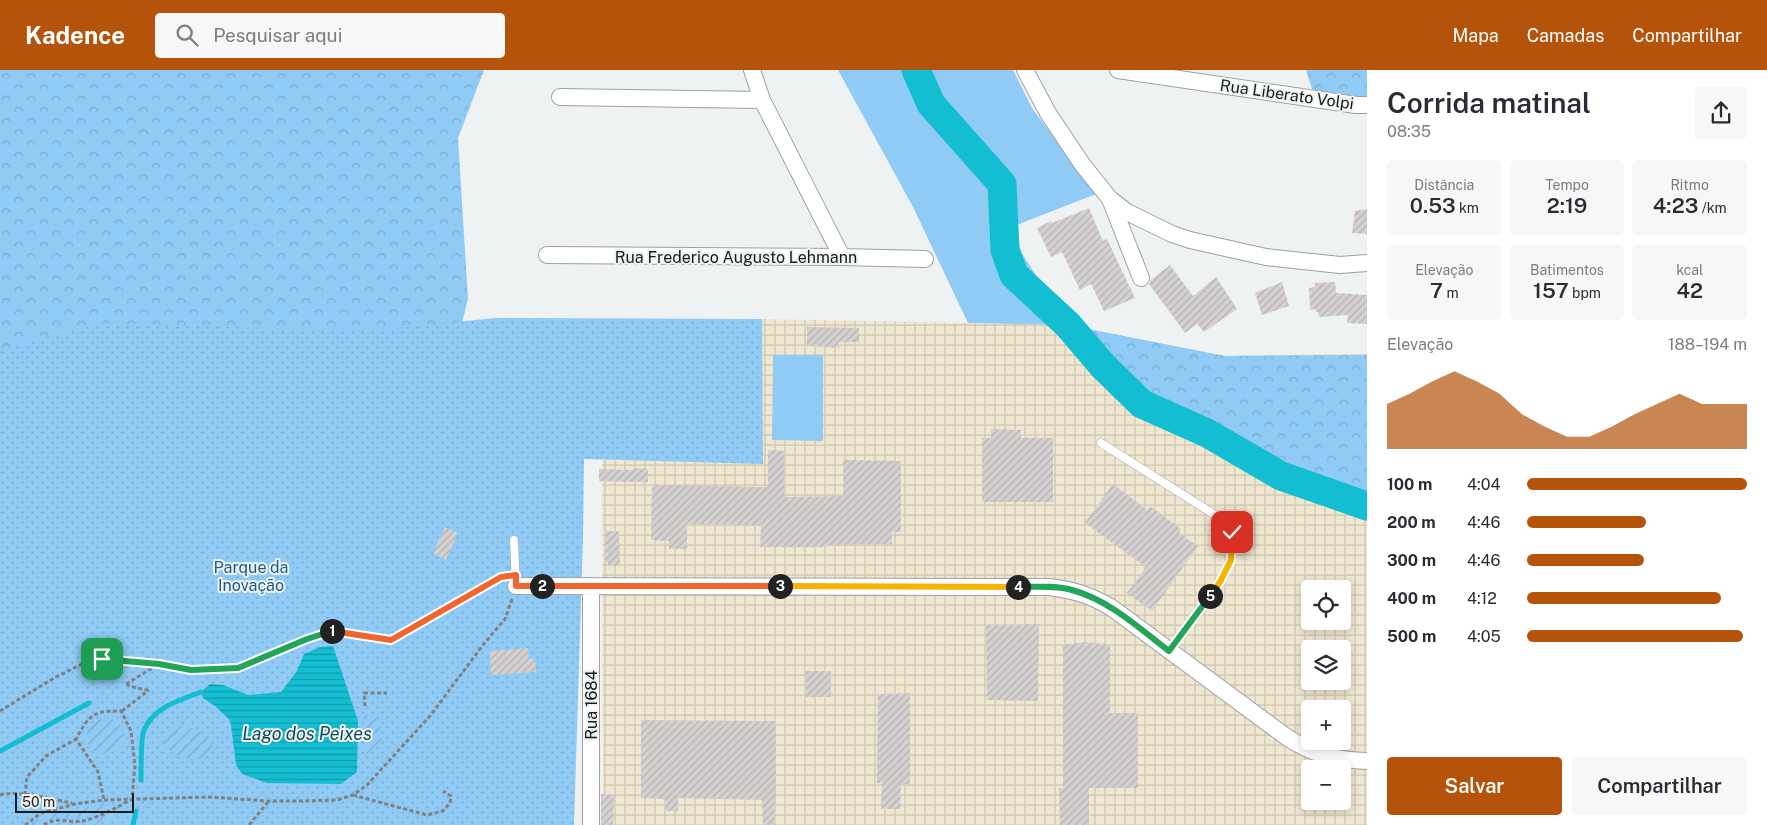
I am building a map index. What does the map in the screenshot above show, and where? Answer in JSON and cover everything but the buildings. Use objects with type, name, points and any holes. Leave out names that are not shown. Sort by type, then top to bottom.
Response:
[{"type":"street","points":[[752,70],[762,100],[842,257]]},
{"type":"street","points":[[1025,70],[1048,113],[1082,164],[1110,199],[1127,212],[1172,234],[1190,240],[1266,257],[1340,264],[1367,263]]},
{"type":"street","name":"Rua Liberato Volpi","points":[[1118,70],[1356,105],[1367,105]]},
{"type":"street","points":[[560,97],[762,100]]},
{"type":"street","points":[[1110,199],[1142,278]]},
{"type":"street","name":"Rua Frederico Augusto Lehmann","points":[[546,255],[925,259]]},
{"type":"street","points":[[516,580],[591,586],[1049,587],[1070,589],[1092,596],[1112,608],[1284,736],[1302,747],[1321,755],[1340,759],[1367,761]]},
{"type":"street","name":"Rua 1684","points":[[591,586],[591,825]]},
{"type":"lane","points":[[1101,442],[1223,520],[1232,532],[1231,560],[1220,582],[1169,651]]},
{"type":"lane","points":[[514,540],[516,580]]},
{"type":"path","points":[[0,711],[54,678],[82,664],[102,659],[159,664],[191,670],[238,668],[331,631],[391,640],[501,577],[516,580],[505,619],[483,645],[430,716],[367,785],[352,795],[337,800],[268,802],[209,797],[104,800],[75,804],[40,813],[25,825]]},
{"type":"path","points":[[25,795],[26,777],[46,756],[76,739],[85,722],[102,710],[122,711],[149,690],[126,684],[159,664]]},
{"type":"path","points":[[365,706],[364,693],[387,693]]},
{"type":"path","points":[[122,711],[131,731],[135,765],[132,799]]},
{"type":"path","points":[[76,739],[98,772],[104,800]]},
{"type":"path","points":[[352,795],[427,815],[443,811],[450,803],[451,796],[443,791]]},
{"type":"path","points":[[0,795],[8,793],[25,795],[75,804]]},
{"type":"path","points":[[44,825],[57,821],[82,821],[116,808],[132,799]]},
{"type":"path","points":[[249,825],[268,802]]},
{"type":"shaded area","points":[[762,319],[1068,325],[1225,356],[1367,354],[1367,825],[603,825],[602,460],[763,463]]},
{"type":"green space","points":[[0,70],[484,70],[458,138],[468,299],[437,421],[0,714]]},
{"type":"green space","points":[[838,70],[1013,70],[1032,108],[1096,194],[1014,226],[1021,252],[1068,325],[968,323],[913,207]]},
{"type":"green space","points":[[1306,70],[1367,70],[1367,97],[1362,101],[1312,89]]},
{"type":"green space","name":"Parque da Inovação","points":[[495,318],[762,319],[763,464],[584,459],[574,825],[0,825],[0,351],[98,323],[367,331]]},
{"type":"green space","points":[[1068,325],[1225,356],[1367,355],[1367,506],[1281,476],[1207,433],[1142,404],[1103,366]]},
{"type":"green space","points":[[773,355],[823,355],[823,441],[772,440]]},
{"type":"green space","points":[[363,713],[378,720],[382,736],[379,744],[367,754]]},
{"type":"green space","points":[[109,718],[118,723],[123,729],[123,742],[121,747],[115,751],[101,753],[90,747],[86,734],[89,726],[97,720]]},
{"type":"green space","points":[[178,726],[195,729],[204,734],[213,748],[210,754],[204,758],[189,759],[173,753],[164,743],[164,739],[169,730]]},
{"type":"green space","points":[[111,802],[114,806],[82,818],[57,817],[39,825],[31,825],[41,818],[52,814]]},
{"type":"green space","points":[[117,810],[119,814],[97,825],[51,825],[58,823],[83,824]]},
{"type":"water","name":"Lago dos Peixes","points":[[333,646],[358,721],[357,772],[341,784],[267,783],[242,774],[236,765],[229,719],[203,698],[201,692],[210,684],[223,685],[248,695],[281,692],[297,671],[304,654],[320,647]]},
{"type":"waterway","points":[[916,70],[931,104],[1002,184],[1005,250],[1014,275],[1068,325],[1103,366],[1142,404],[1207,433],[1281,476],[1367,506]]},
{"type":"waterway","points":[[141,780],[142,739],[148,722],[168,705],[201,692]]},
{"type":"waterway","points":[[0,751],[89,703]]},
{"type":"waterway","points":[[133,825],[136,811]]},
{"type":"route","points":[[102,659],[159,664],[191,670],[219,670],[238,668],[256,662],[280,650],[331,631],[391,640],[501,577],[516,575],[516,586],[1049,587],[1070,589],[1092,596],[1112,608],[1169,651],[1220,582],[1231,560],[1232,532]]}]
